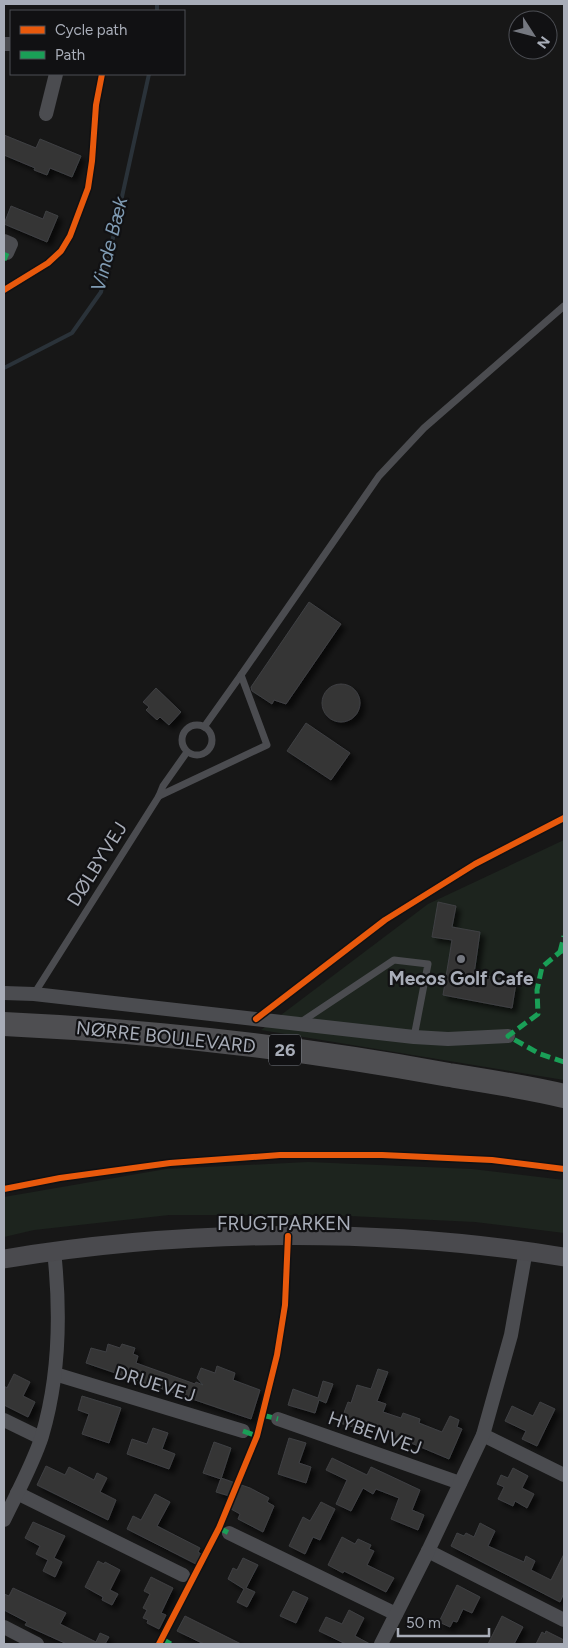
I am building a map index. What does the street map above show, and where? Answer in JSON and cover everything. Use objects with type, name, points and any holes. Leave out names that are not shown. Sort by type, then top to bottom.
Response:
[{"type":"highway","name":"NØRRE BOULEVARD","points":[[4,1024],[80,1028],[231,1043],[374,1061],[564,1096]]},
{"type":"street","points":[[46,114],[56,75]]},
{"type":"street","points":[[4,993],[34,994],[414,1037],[448,1039],[508,1036]]},
{"type":"street","name":"FRUGTPARKEN","points":[[4,1259],[54,1251],[190,1238],[288,1236],[396,1239],[526,1250],[564,1257]]},
{"type":"street","points":[[381,1644],[483,1435],[511,1335],[526,1250]]},
{"type":"street","points":[[4,1520],[41,1438],[56,1374],[59,1299],[54,1251]]},
{"type":"street","name":"DRUEVEJ","points":[[56,1374],[243,1431]]},
{"type":"street","name":"HYBENVEJ","points":[[278,1419],[460,1483]]},
{"type":"street","points":[[4,1420],[41,1438]]},
{"type":"street","points":[[483,1435],[564,1475]]},
{"type":"street","points":[[17,1493],[183,1575]]},
{"type":"street","points":[[228,1533],[396,1614]]},
{"type":"street","points":[[428,1551],[564,1620]]},
{"type":"street","points":[[4,1627],[29,1642]]},
{"type":"lane","points":[[204,727],[379,476],[424,428],[564,306]]},
{"type":"lane","points":[[159,796],[267,745],[241,675]]},
{"type":"lane","points":[[190,726],[204,727],[210,733],[212,741],[209,749],[203,754],[194,755],[187,752],[182,746],[181,738],[184,731],[190,726]]},
{"type":"lane","name":"DØLBYVEJ","points":[[34,994],[159,796],[163,786],[187,752]]},
{"type":"lane","points":[[299,1024],[394,960],[428,964],[414,1037]]},
{"type":"shaded area","points":[[564,840],[564,1080],[261,1030],[428,904]]},
{"type":"shaded area","points":[[308,1162],[472,1169],[564,1180],[564,1233],[475,1222],[329,1215],[169,1215],[34,1230],[4,1237],[4,1197],[166,1169]]},
{"type":"building","points":[[4,135],[36,148],[40,139],[81,156],[72,177],[50,168],[47,175],[4,155]]},
{"type":"building","points":[[11,206],[43,219],[46,211],[58,216],[47,242],[4,224]]},
{"type":"building","points":[[309,602],[341,624],[286,704],[274,700],[272,704],[252,691],[251,687]]},
{"type":"building","points":[[341,684],[355,689],[360,703],[355,717],[341,722],[327,717],[322,703],[327,689]]},
{"type":"building","points":[[156,688],[181,712],[169,725],[160,717],[157,720],[146,710],[149,707],[143,702]]},
{"type":"building","points":[[306,723],[350,753],[331,780],[287,751]]},
{"type":"building","points":[[438,902],[456,906],[452,927],[480,932],[474,974],[510,980],[510,982],[516,983],[512,1008],[443,995],[452,940],[432,937]]},
{"type":"building","points":[[108,1344],[120,1348],[122,1344],[135,1348],[133,1354],[138,1356],[136,1363],[195,1384],[196,1382],[203,1385],[197,1378],[201,1368],[215,1373],[217,1366],[235,1373],[233,1380],[260,1390],[251,1419],[86,1363],[91,1348],[106,1352]]},
{"type":"building","points":[[378,1369],[388,1372],[377,1401],[386,1404],[383,1412],[401,1418],[403,1413],[420,1419],[419,1423],[442,1432],[450,1416],[459,1420],[457,1427],[462,1429],[449,1459],[411,1443],[410,1446],[354,1424],[353,1427],[340,1423],[348,1402],[351,1403],[357,1385],[371,1389]]},
{"type":"building","points":[[14,1374],[30,1382],[23,1396],[35,1402],[28,1417],[4,1405],[4,1386],[7,1388]]},
{"type":"building","points":[[323,1381],[333,1384],[326,1403],[319,1400],[315,1413],[288,1405],[293,1389],[318,1398]]},
{"type":"building","points":[[82,1396],[121,1408],[109,1443],[82,1434],[89,1414],[78,1410]]},
{"type":"building","points":[[540,1402],[555,1409],[537,1446],[522,1439],[526,1431],[505,1421],[512,1406],[533,1416]]},
{"type":"building","points":[[153,1428],[168,1433],[162,1449],[175,1454],[169,1469],[127,1454],[132,1439],[147,1444]]},
{"type":"building","points":[[289,1438],[306,1443],[299,1463],[311,1467],[306,1483],[278,1474]]},
{"type":"building","points":[[214,1442],[231,1448],[221,1479],[203,1473]]},
{"type":"building","points":[[332,1458],[367,1475],[371,1467],[420,1490],[412,1510],[424,1515],[418,1530],[391,1519],[399,1498],[376,1489],[373,1494],[363,1488],[351,1511],[336,1504],[347,1480],[326,1470]]},
{"type":"building","points":[[46,1466],[65,1475],[69,1467],[94,1480],[97,1473],[107,1478],[100,1492],[116,1500],[108,1520],[37,1485]]},
{"type":"building","points":[[513,1468],[528,1476],[522,1488],[534,1494],[527,1508],[515,1501],[513,1506],[498,1499],[504,1487],[497,1484],[501,1475],[508,1478]]},
{"type":"building","points":[[221,1478],[250,1488],[269,1498],[267,1502],[274,1506],[263,1532],[238,1519],[240,1514],[231,1509],[236,1498],[216,1492]]},
{"type":"building","points":[[155,1494],[170,1502],[157,1526],[200,1548],[198,1552],[201,1554],[196,1564],[127,1529],[133,1516],[141,1520]]},
{"type":"building","points":[[321,1502],[335,1509],[320,1540],[313,1537],[305,1554],[289,1546],[303,1517],[310,1521]]},
{"type":"building","points":[[33,1522],[65,1536],[54,1558],[62,1562],[55,1577],[43,1571],[48,1560],[36,1554],[40,1546],[25,1538]]},
{"type":"building","points":[[480,1523],[495,1531],[488,1546],[524,1562],[526,1556],[535,1561],[531,1570],[551,1580],[564,1554],[564,1593],[560,1602],[451,1546],[457,1533],[464,1536],[466,1533],[474,1537]]},
{"type":"building","points":[[342,1537],[355,1544],[358,1539],[371,1545],[369,1549],[374,1551],[367,1565],[394,1578],[386,1592],[328,1565]]},
{"type":"building","points":[[243,1558],[258,1565],[246,1588],[255,1592],[247,1607],[237,1602],[244,1589],[228,1579],[233,1568],[237,1570]]},
{"type":"building","points":[[98,1561],[104,1564],[105,1562],[120,1570],[110,1590],[118,1594],[112,1605],[102,1600],[103,1597],[85,1587]]},
{"type":"building","points":[[151,1577],[173,1588],[161,1613],[166,1615],[159,1629],[147,1623],[148,1620],[143,1618],[147,1610],[143,1608],[150,1594],[144,1591]]},
{"type":"building","points":[[457,1585],[480,1597],[472,1613],[463,1609],[457,1622],[453,1621],[450,1627],[439,1622]]},
{"type":"building","points":[[13,1588],[66,1613],[60,1624],[96,1642],[100,1633],[109,1637],[105,1644],[67,1644],[25,1625],[27,1622],[4,1610],[4,1594],[9,1596]]},
{"type":"building","points":[[293,1591],[308,1598],[296,1623],[280,1616]]},
{"type":"building","points":[[349,1610],[364,1618],[355,1636],[370,1644],[346,1644],[319,1631],[326,1617],[342,1624]]},
{"type":"building","points":[[185,1616],[241,1644],[204,1644],[177,1631]]},
{"type":"building","points":[[502,1616],[523,1627],[514,1644],[488,1644]]},
{"type":"building","points":[[546,1631],[564,1640],[564,1644],[536,1644],[542,1632],[545,1634]]},
{"type":"waterway","name":"Vinde Bæk","points":[[157,4],[157,10]]},
{"type":"waterway","name":"Vinde Bæk","points":[[4,368],[72,333],[101,292],[149,75]]},
{"type":"marked path","points":[[4,260],[7,253]]},
{"type":"marked path","points":[[560,952],[564,936]]},
{"type":"marked path","points":[[564,950],[542,967],[537,990],[538,1014],[508,1036],[540,1054],[564,1062]]},
{"type":"marked path","points":[[262,1415],[278,1419]]},
{"type":"marked path","points":[[243,1431],[257,1436]]},
{"type":"marked path","points":[[219,1528],[229,1533]]},
{"type":"marked path","points":[[162,1639],[171,1644]]},
{"type":"cycle path","points":[[4,290],[48,263],[61,251],[70,236],[88,188],[96,105],[102,75]]},
{"type":"cycle path","points":[[256,1019],[385,920],[475,864],[564,818]]},
{"type":"cycle path","points":[[4,1189],[60,1178],[170,1163],[280,1155],[382,1155],[492,1160],[564,1169]]},
{"type":"cycle path","points":[[159,1644],[219,1528],[257,1436],[277,1355],[285,1305],[288,1236]]},
{"type":"place","name":"Mecos Golf Cafe","points":[[461,959]]}]
